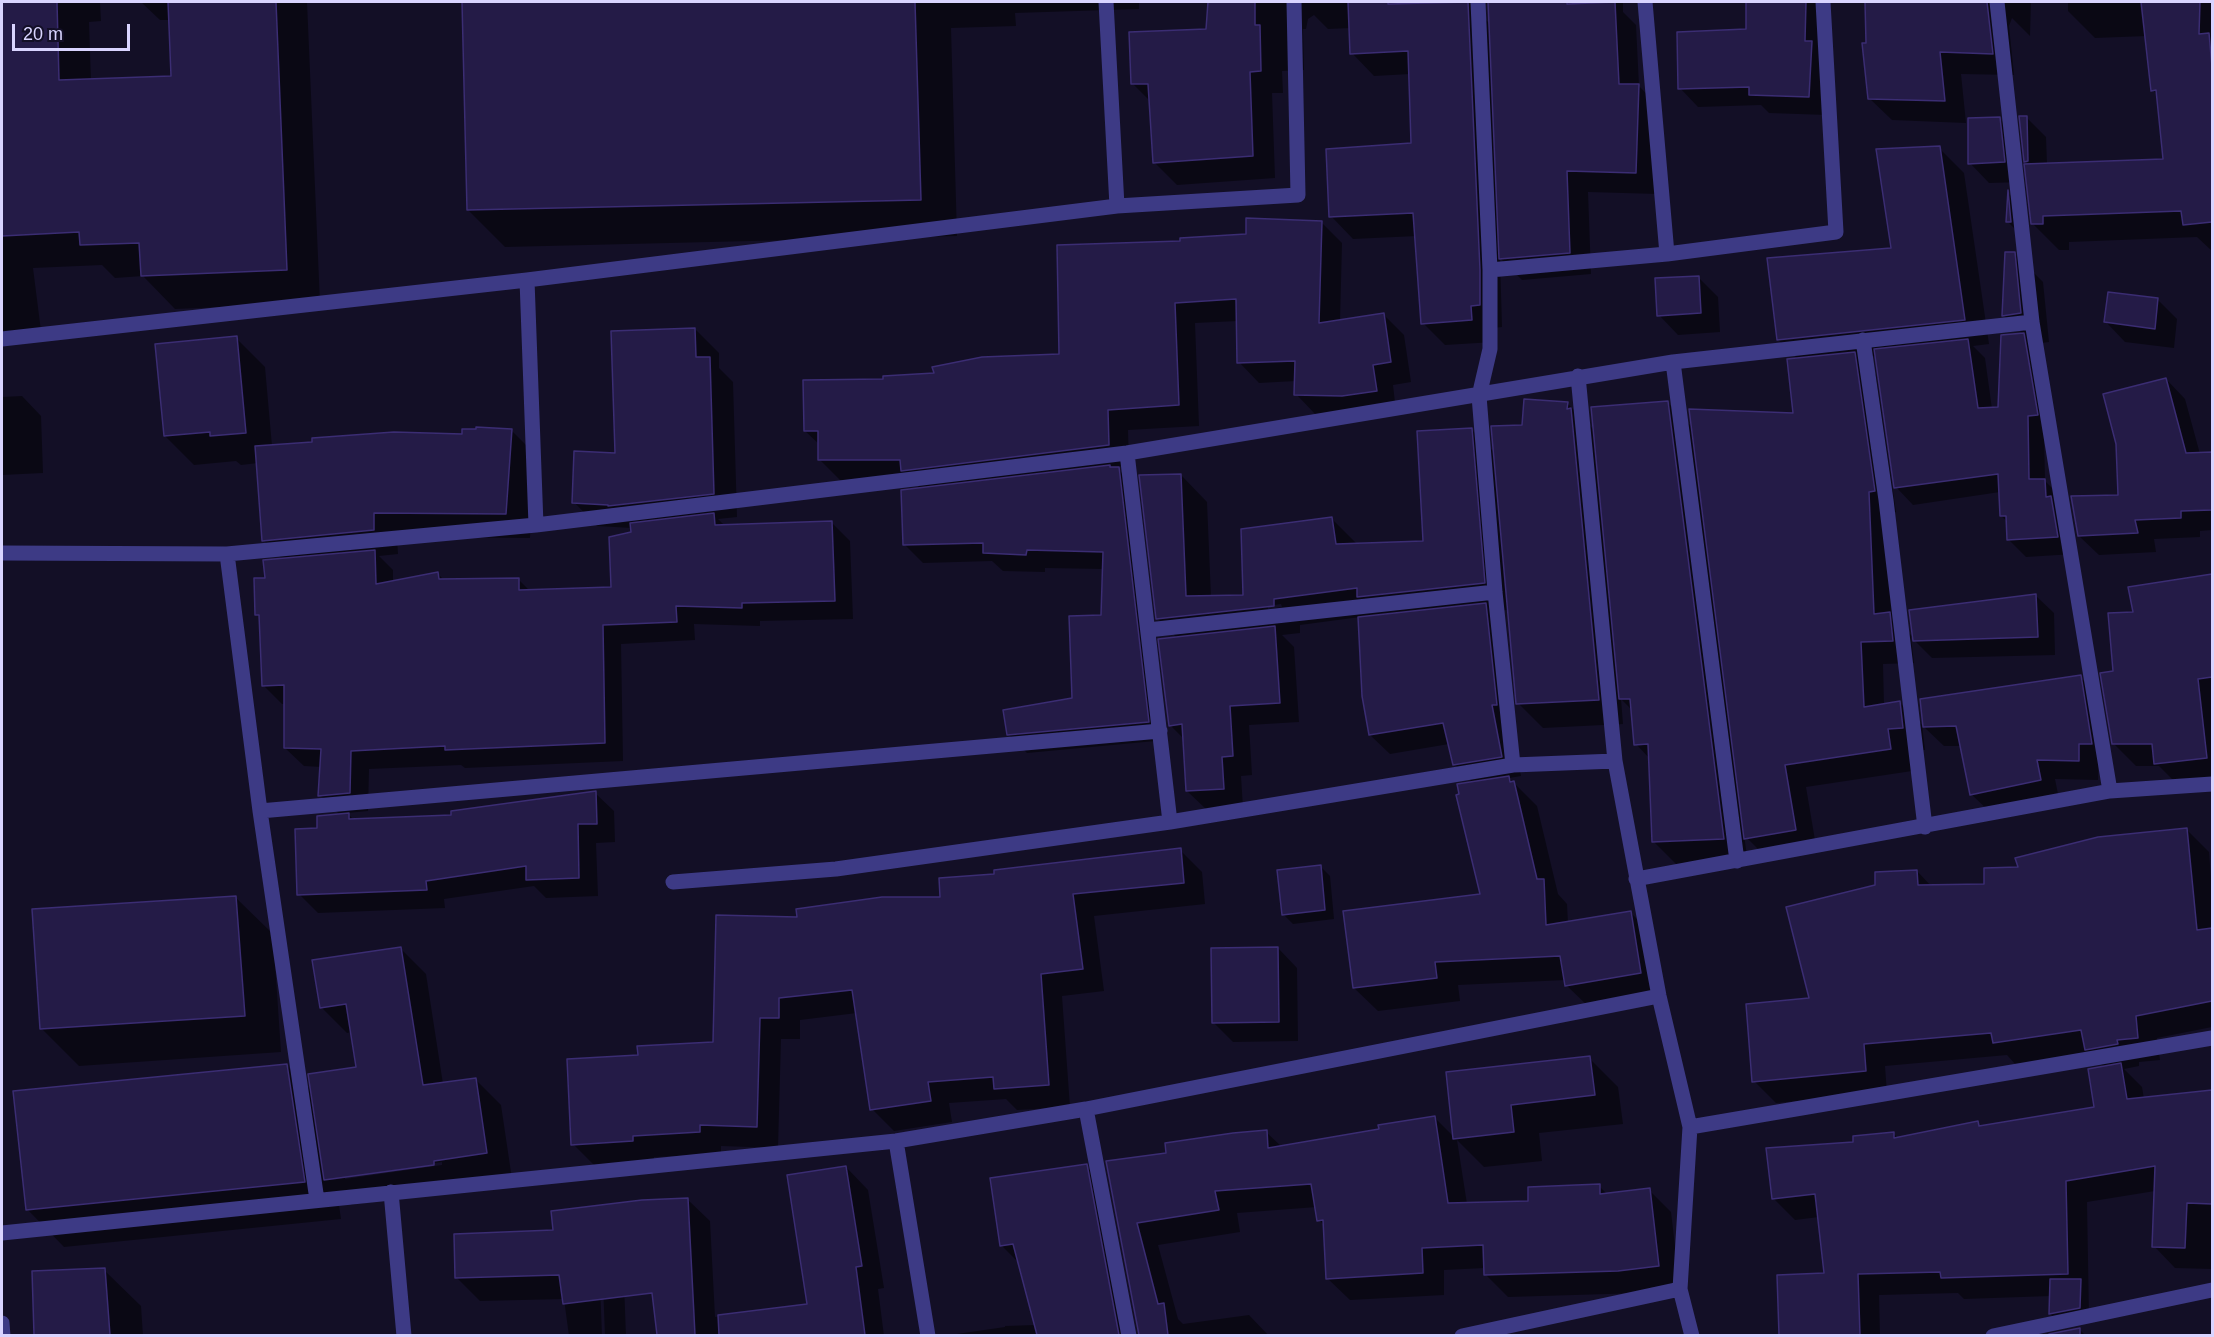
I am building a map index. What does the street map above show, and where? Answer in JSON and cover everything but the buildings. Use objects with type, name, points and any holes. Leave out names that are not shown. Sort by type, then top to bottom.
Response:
[{"type":"street","points":[[1106,2],[1117,206]]},
{"type":"street","points":[[2,339],[526,280],[1117,206],[1298,195],[1294,2]]},
{"type":"street","points":[[1478,2],[1490,270],[1490,349],[1479,396],[1495,592],[1513,765]]},
{"type":"street","points":[[1645,2],[1667,255]]},
{"type":"street","points":[[1490,270],[1667,255],[1836,232],[1823,2]]},
{"type":"street","points":[[1997,2],[2032,322],[2110,791]]},
{"type":"street","points":[[526,280],[536,525]]},
{"type":"street","points":[[2,554],[226,554],[536,525],[1127,453],[1479,396],[1578,376],[1673,362],[2032,322]]},
{"type":"street","points":[[1863,340],[1886,500],[1925,827]]},
{"type":"street","points":[[1673,362],[1737,861]]},
{"type":"street","points":[[1578,376],[1615,761],[1659,996],[1690,1127],[1680,1288],[1692,1335]]},
{"type":"street","points":[[1127,453],[1170,822]]},
{"type":"street","points":[[226,554],[260,811],[317,1200]]},
{"type":"street","points":[[1148,630],[1495,592]]},
{"type":"street","points":[[260,811],[1160,731]]},
{"type":"street","points":[[673,882],[836,869],[1170,822],[1513,765],[1615,761]]},
{"type":"street","points":[[1636,879],[2110,791],[2212,784]]},
{"type":"street","points":[[2,1233],[896,1142],[1086,1108],[1659,996]]},
{"type":"street","points":[[1690,1127],[2212,1038]]},
{"type":"street","points":[[1086,1108],[1129,1335]]},
{"type":"street","points":[[896,1142],[928,1335]]},
{"type":"street","points":[[391,1192],[404,1335]]},
{"type":"street","points":[[1461,1335],[1680,1288]]},
{"type":"street","points":[[1993,1335],[2212,1290]]},
{"type":"street","points":[[2,1326],[3,1335]]}]
